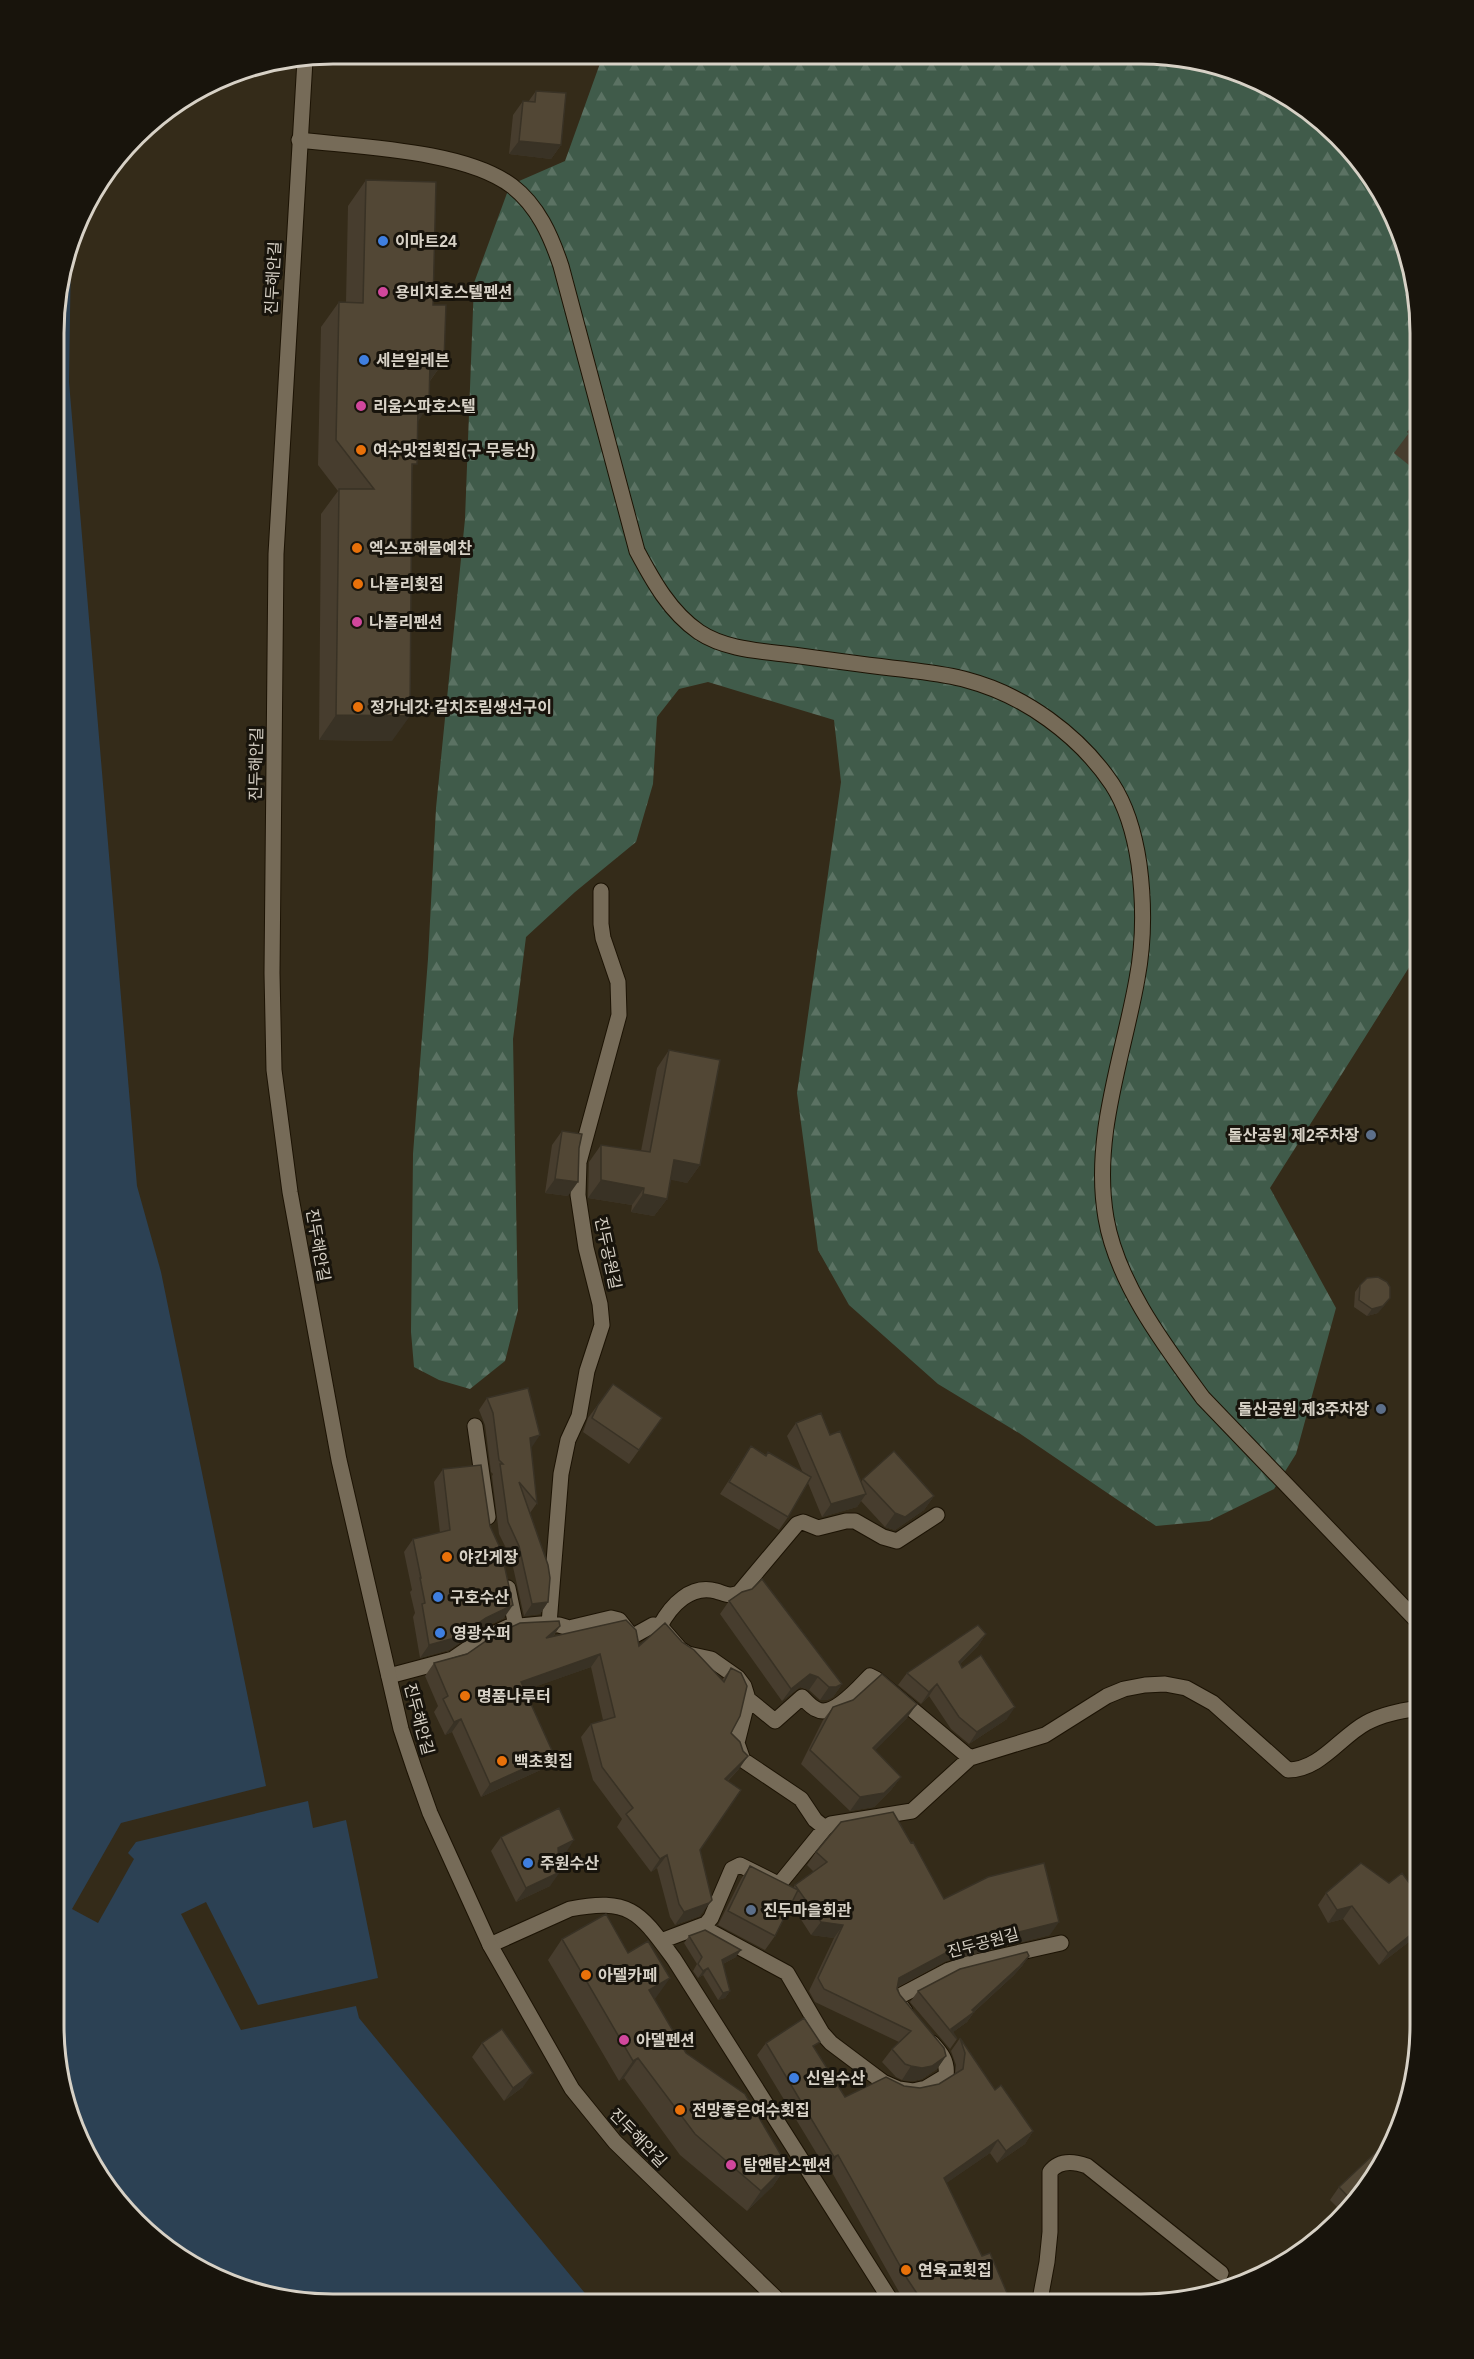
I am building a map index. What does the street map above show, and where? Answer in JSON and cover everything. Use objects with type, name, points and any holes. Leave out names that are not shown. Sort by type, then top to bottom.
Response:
[{"type":"street","name":"진두해안길","points":[[305,66],[276,554],[272,961],[274,1070],[290,1192],[339,1460],[401,1729],[426,1801],[490,1945],[572,2089],[594,2118],[615,2142],[772,2294]]},
{"type":"street","points":[[299,140],[419,154],[466,163],[510,185],[534,208],[550,235],[561,267],[637,551],[652,580],[669,603],[700,632],[718,642],[753,649],[948,675],[988,687],[1016,699],[1043,715],[1095,762],[1113,786],[1126,812],[1137,848],[1142,887],[1142,933],[1137,977],[1103,1142],[1106,1216],[1113,1248],[1146,1312],[1173,1356],[1203,1398],[1410,1614]]},
{"type":"street","name":"진두공원길","points":[[549,1624],[561,1474],[568,1440],[579,1416],[587,1371],[602,1324],[600,1304],[586,1248],[578,1195],[579,1162],[619,1015],[618,982],[603,938],[601,891]]},
{"type":"street","points":[[475,1426],[490,1538]]},
{"type":"street","points":[[660,1626],[673,1607],[693,1591],[715,1591],[726,1596],[739,1593],[751,1581],[791,1528],[797,1524],[803,1522],[818,1528],[855,1521],[883,1537],[897,1541],[937,1515]]},
{"type":"street","points":[[505,1574],[516,1626]]},
{"type":"street","points":[[389,1676],[453,1659],[495,1631],[516,1626],[549,1624],[576,1628],[611,1618],[619,1620],[630,1634],[635,1635],[653,1625],[660,1626],[687,1654],[711,1659],[738,1678],[744,1686],[748,1699],[737,1743],[743,1760],[801,1799],[815,1820],[825,1828]]},
{"type":"street","points":[[748,1699],[775,1722],[802,1697],[816,1710],[823,1711],[841,1705],[870,1677],[876,1679],[970,1758]]},
{"type":"street","points":[[661,1941],[702,1928],[711,1918],[732,1869],[740,1865],[776,1883],[782,1882],[825,1828],[838,1822],[912,1811],[970,1758],[1045,1735],[1107,1696],[1124,1689],[1165,1684],[1186,1688],[1212,1702],[1288,1770],[1298,1770],[1314,1763],[1364,1724],[1410,1710]]},
{"type":"street","points":[[490,1945],[570,1909],[602,1904],[622,1907],[648,1923],[886,2294]]},
{"type":"street","name":"진두공원길","points":[[702,1928],[787,1973],[822,2033],[831,2043],[883,2082],[899,2089],[913,2091],[926,2088],[946,2076],[947,2068],[944,2056],[898,2002],[898,1997],[949,1970],[967,1964],[1061,1943]]},
{"type":"street","points":[[1041,2294],[1050,2232],[1050,2172],[1054,2167],[1069,2162],[1087,2166],[1221,2274]]},
{"type":"green space","points":[[600,64],[1158,65],[1193,70],[1227,79],[1259,92],[1290,110],[1318,131],[1343,156],[1364,184],[1382,215],[1395,247],[1404,281],[1410,334],[1410,966],[1270,1188],[1336,1308],[1296,1454],[1274,1489],[1209,1521],[1156,1526],[1019,1433],[938,1384],[849,1305],[818,1250],[797,1093],[841,782],[834,720],[708,682],[679,689],[657,717],[653,784],[636,842],[575,892],[526,937],[513,1039],[518,1310],[505,1361],[470,1389],[439,1380],[414,1367],[411,1332],[413,1154],[428,959],[436,808],[465,519],[474,283],[510,185],[565,161]]},
{"type":"water","points":[[71,279],[69,382],[137,1186],[161,1272],[266,1786],[121,1823],[72,1909],[98,1923],[134,1859],[128,1853],[136,1842],[308,1801],[313,1828],[346,1820],[378,1978],[258,2005],[206,1902],[181,1914],[241,2030],[356,2006],[359,2018],[586,2294],[316,2294],[264,2285],[231,2274],[184,2249],[156,2228],[131,2203],[110,2175],[92,2144],[74,2095],[67,2061],[64,2026],[64,334]]},
{"type":"building","points":[[536,91],[566,93],[561,145],[519,141],[523,101],[535,102]]},
{"type":"building","points":[[366,180],[436,182],[433,305],[446,305],[444,361],[430,361],[429,406],[418,406],[417,464],[412,464],[410,716],[336,715],[339,489],[374,489],[336,440],[339,302],[363,303]]},
{"type":"building","points":[[669,1050],[720,1060],[700,1165],[674,1160],[667,1199],[643,1194],[644,1188],[601,1180],[601,1145],[650,1152]]},
{"type":"building","points":[[562,1131],[582,1134],[579,1148],[578,1182],[555,1179]]},
{"type":"building","points":[[1378,1277],[1387,1282],[1390,1287],[1390,1298],[1383,1306],[1372,1309],[1359,1300],[1360,1285],[1367,1278]]},
{"type":"building","points":[[613,1384],[662,1418],[639,1450],[592,1418]]},
{"type":"building","points":[[528,1388],[540,1435],[530,1438],[537,1503],[519,1482],[548,1565],[550,1578],[548,1602],[532,1604],[519,1546],[508,1522],[500,1464],[503,1464],[499,1460],[493,1413],[487,1398]]},
{"type":"building","points":[[821,1413],[830,1435],[840,1431],[866,1494],[831,1504],[796,1423]]},
{"type":"building","points":[[751,1446],[766,1456],[768,1452],[811,1477],[788,1517],[729,1482]]},
{"type":"building","points":[[894,1451],[934,1496],[905,1517],[895,1513],[863,1479]]},
{"type":"building","points":[[481,1465],[490,1526],[501,1550],[513,1605],[486,1618],[458,1637],[429,1645],[422,1604],[425,1603],[413,1539],[450,1530],[443,1469]]},
{"type":"building","points":[[762,1579],[842,1684],[829,1687],[818,1677],[810,1674],[791,1689],[729,1601],[742,1592],[752,1589]]},
{"type":"building","points":[[626,1620],[636,1630],[639,1646],[665,1623],[724,1682],[731,1668],[741,1673],[747,1686],[740,1716],[731,1733],[740,1742],[743,1751],[748,1756],[725,1779],[741,1790],[700,1850],[712,1900],[684,1912],[679,1904],[667,1855],[660,1859],[626,1814],[633,1808],[602,1767],[591,1724],[615,1717],[600,1654],[521,1682],[554,1755],[490,1784],[461,1719],[454,1722],[443,1699],[448,1696],[434,1663],[467,1654],[496,1634],[520,1623],[559,1621],[560,1626],[546,1638]]},
{"type":"building","points":[[978,1625],[986,1634],[959,1662],[962,1668],[981,1655],[1015,1707],[977,1732],[959,1717],[937,1684],[929,1692],[907,1673]]},
{"type":"building","points":[[882,1674],[917,1704],[873,1748],[901,1777],[884,1793],[860,1797],[810,1750],[833,1707],[853,1700]]},
{"type":"building","points":[[559,1808],[574,1840],[558,1848],[560,1872],[526,1888],[501,1837]]},
{"type":"building","points":[[893,1812],[911,1843],[913,1842],[944,1899],[988,1877],[1044,1863],[1059,1922],[955,1948],[899,1978],[897,1989],[900,1995],[944,2048],[946,2056],[932,2066],[922,2068],[905,2064],[892,2049],[911,2031],[824,1989],[818,1978],[843,1925],[821,1922],[795,1885],[827,1862],[816,1852],[841,1822]]},
{"type":"building","points":[[1361,1863],[1389,1883],[1402,1873],[1410,1884],[1410,1935],[1388,1953],[1352,1906],[1337,1910],[1326,1893]]},
{"type":"building","points":[[750,1866],[798,1890],[775,1936],[728,1911]]},
{"type":"building","points":[[606,1914],[628,1953],[648,1941],[670,1978],[649,1990],[686,2053],[745,2094],[787,2165],[761,2191],[695,2134],[638,2058],[633,2061],[562,1939]]},
{"type":"building","points":[[705,1930],[741,1950],[722,1960],[730,1991],[723,1993],[708,1968],[703,1971],[698,1964],[702,1957],[689,1936]]},
{"type":"building","points":[[1027,1952],[1029,1956],[1020,1966],[972,2010],[974,2012],[951,2029],[957,2039],[918,1991],[960,1969]]},
{"type":"building","points":[[804,2018],[820,2042],[813,2046],[845,2097],[886,2077],[904,2086],[920,2088],[939,2084],[963,2069],[965,2053],[960,2038],[995,2090],[1001,2085],[1033,2131],[1006,2151],[998,2140],[944,2178],[982,2256],[990,2253],[1007,2293],[917,2294],[838,2155],[834,2157],[766,2043]]},
{"type":"building","points":[[502,2029],[533,2073],[513,2088],[482,2043]]},
{"type":"building","points":[[1376,2152],[1364,2175],[1348,2197],[1339,2187]]},
{"type":"place","name":"이마트24","points":[[383,241]]},
{"type":"place","name":"용비치호스텔펜션","points":[[383,292]]},
{"type":"place","name":"세븐일레븐","points":[[364,360]]},
{"type":"place","name":"리움스파호스텔","points":[[361,406]]},
{"type":"place","name":"여수맛집횟집(구 무등산)","points":[[361,450]]},
{"type":"place","name":"엑스포해물예찬","points":[[357,548]]},
{"type":"place","name":"나폴리횟집","points":[[358,584]]},
{"type":"place","name":"나폴리펜션","points":[[357,622]]},
{"type":"place","name":"정가네갓·갈치조림생선구이","points":[[358,707]]},
{"type":"place","name":"돌산공원 제2주차장","points":[[1371,1135]]},
{"type":"place","name":"돌산공원 제3주차장","points":[[1381,1409]]},
{"type":"place","name":"야간게장","points":[[447,1557]]},
{"type":"place","name":"구호수산","points":[[438,1597]]},
{"type":"place","name":"영광수퍼","points":[[440,1633]]},
{"type":"place","name":"명품나루터","points":[[465,1696]]},
{"type":"place","name":"백초횟집","points":[[502,1761]]},
{"type":"place","name":"주원수산","points":[[528,1863]]},
{"type":"place","name":"진두마을회관","points":[[751,1910]]},
{"type":"place","name":"아델카페","points":[[586,1975]]},
{"type":"place","name":"아델펜션","points":[[624,2040]]},
{"type":"place","name":"신일수산","points":[[794,2078]]},
{"type":"place","name":"전망좋은여수횟집","points":[[680,2110]]},
{"type":"place","name":"탐앤탐스펜션","points":[[731,2165]]},
{"type":"place","name":"연육교횟집","points":[[906,2270]]}]
